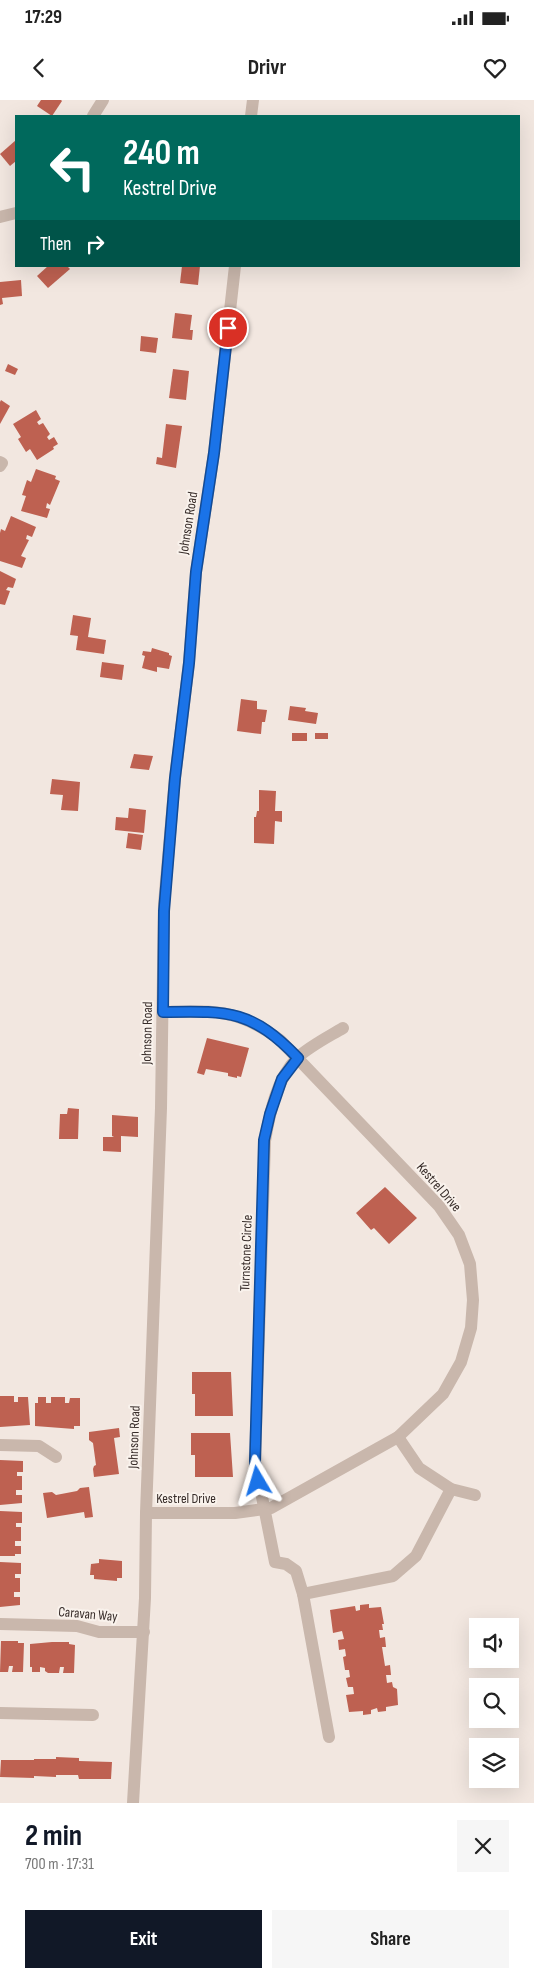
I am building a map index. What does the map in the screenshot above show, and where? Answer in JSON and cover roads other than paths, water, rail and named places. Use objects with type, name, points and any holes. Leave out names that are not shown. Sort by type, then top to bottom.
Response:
[{"type":"street","points":[[94,115],[103,100]]},
{"type":"street","points":[[251,115],[254,100]]},
{"type":"street","points":[[0,217],[15,213]]},
{"type":"street","name":"Johnson Road","points":[[133,1803],[144,1632],[146,1514],[157,1253],[164,911],[175,778],[189,663],[196,572],[214,453],[235,267]]},
{"type":"street","name":"Kestrel Drive","points":[[146,1514],[235,1513],[271,1508],[398,1436],[443,1394],[461,1362],[470,1328],[473,1300],[470,1264],[459,1235],[439,1206],[280,1040],[262,1026],[234,1014],[163,1012]]},
{"type":"street","name":"Turnstone Circle","points":[[303,1594],[296,1570],[286,1564],[274,1562],[255,1462],[264,1140],[270,1114],[282,1079],[298,1058],[343,1028]]},
{"type":"street","points":[[398,1436],[419,1468],[451,1490],[475,1495]]},
{"type":"street","points":[[0,1445],[39,1446],[56,1457]]},
{"type":"street","points":[[328,1737],[303,1594],[393,1576],[416,1556],[451,1490]]},
{"type":"street","name":"Caravan Way","points":[[0,1624],[77,1626],[99,1632],[144,1632]]},
{"type":"street","points":[[0,1713],[93,1715]]}]
